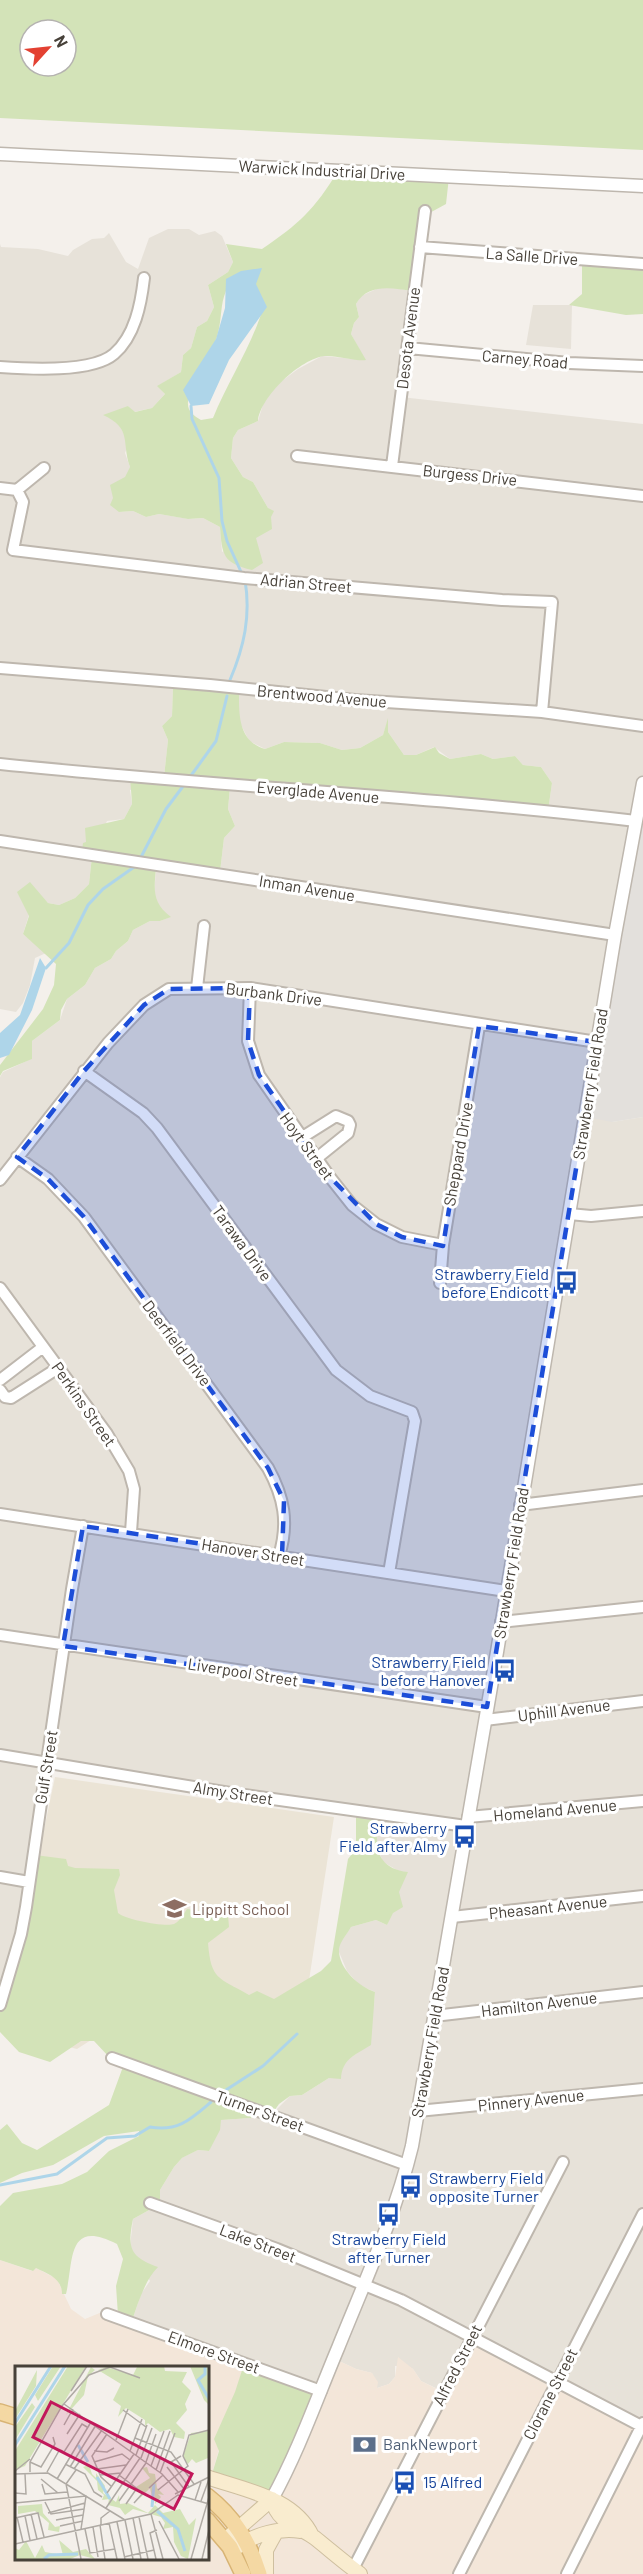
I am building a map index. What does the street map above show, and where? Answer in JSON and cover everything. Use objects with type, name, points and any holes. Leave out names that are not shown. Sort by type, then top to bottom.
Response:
[{"type":"main road","points":[[0,2412],[15,2417]]},
{"type":"main road","points":[[208,2477],[272,2499],[303,2521],[306,2534]]},
{"type":"main road","points":[[208,2497],[224,2511],[243,2535],[259,2574]]},
{"type":"main road","points":[[229,2546],[243,2535],[272,2499]]},
{"type":"main road","points":[[208,2521],[229,2546],[243,2574]]},
{"type":"main road","points":[[243,2535],[289,2529],[306,2534],[356,2571]]},
{"type":"main road","points":[[266,2574],[266,2550],[276,2532]]},
{"type":"street","name":"Warwick Industrial Drive","points":[[0,154],[643,186]]},
{"type":"street","name":"Desota Avenue","points":[[392,466],[425,211]]},
{"type":"street","name":"La Salle Drive","points":[[420,247],[643,264]]},
{"type":"street","points":[[0,367],[60,368],[97,362],[112,355],[133,324],[139,310],[144,278]]},
{"type":"street","name":"Carney Road","points":[[408,348],[569,363],[643,366]]},
{"type":"street","name":"Burgess Drive","points":[[297,456],[643,496]]},
{"type":"street","points":[[0,489],[17,490],[44,468]]},
{"type":"street","name":"Adrian Street","points":[[17,490],[23,502],[13,550],[254,579],[502,600],[552,602],[542,712]]},
{"type":"street","name":"Brentwood Avenue","points":[[0,668],[355,700],[542,712],[643,726]]},
{"type":"street","name":"Everglade Avenue","points":[[0,764],[115,776],[294,788],[636,821]]},
{"type":"street","name":"Strawberry Field Road","points":[[272,2499],[321,2391],[364,2286],[386,2231],[407,2165],[452,1917],[615,935],[643,783]]},
{"type":"street","name":"Inman Avenue","points":[[0,842],[139,861],[615,935]]},
{"type":"street","points":[[197,988],[204,926]]},
{"type":"street","name":"Burbank Drive","points":[[0,1180],[84,1071],[144,1005],[169,989],[250,988],[479,1026],[597,1042]]},
{"type":"street","name":"Hoyt Street","points":[[250,988],[248,1041],[254,1064],[268,1092],[301,1138],[352,1205],[376,1224],[402,1237],[443,1245]]},
{"type":"street","name":"Sheppard Drive","points":[[440,1283],[443,1245],[479,1026]]},
{"type":"street","name":"Tarawa Drive","points":[[84,1071],[143,1113],[157,1128],[336,1370],[370,1396],[403,1406],[412,1412],[415,1421],[389,1573]]},
{"type":"street","points":[[301,1138],[336,1116],[348,1121],[350,1125],[348,1133],[317,1158]]},
{"type":"street","name":"Deerfield Drive","points":[[17,1157],[48,1179],[84,1217],[268,1468],[284,1501],[284,1533],[279,1556]]},
{"type":"street","points":[[569,1214],[591,1216],[643,1211]]},
{"type":"street","name":"Perkins Street","points":[[0,1288],[107,1434],[129,1472],[134,1490],[131,1532]]},
{"type":"street","points":[[0,1380],[43,1347]]},
{"type":"street","points":[[0,1390],[5,1397],[11,1398],[58,1368]]},
{"type":"street","points":[[520,1505],[643,1490]]},
{"type":"street","name":"Hanover Street","points":[[0,1514],[131,1532],[506,1591]]},
{"type":"street","name":"Gulf Street","points":[[0,2005],[21,1934],[63,1646],[84,1526]]},
{"type":"street","points":[[501,1622],[643,1607]]},
{"type":"street","name":"Liverpool Street","points":[[0,1635],[486,1714]]},
{"type":"street","name":"Uphill Avenue","points":[[486,1714],[643,1701]]},
{"type":"street","name":"Almy Street","points":[[0,1755],[241,1794],[467,1822]]},
{"type":"street","name":"Homeland Avenue","points":[[467,1822],[643,1801]]},
{"type":"street","points":[[0,1877],[29,1882]]},
{"type":"street","name":"Pheasant Avenue","points":[[452,1917],[517,1912],[643,1896]]},
{"type":"street","name":"Hamilton Avenue","points":[[434,2016],[643,1992]]},
{"type":"street","name":"Turner Street","points":[[112,2058],[407,2165]]},
{"type":"street","name":"Pinnery Avenue","points":[[418,2111],[643,2089]]},
{"type":"street","name":"Alfred Street","points":[[356,2571],[471,2336],[563,2162]]},
{"type":"street","name":"Lake Street","points":[[150,2203],[277,2248],[401,2300],[642,2425]]},
{"type":"street","name":"Clorane Street","points":[[459,2574],[643,2214]]},
{"type":"street","name":"Elmore Street","points":[[107,2314],[321,2391]]},
{"type":"street","points":[[567,2574],[642,2425]]},
{"type":"highlighted area","points":[[250,988],[248,1041],[259,1075],[329,1176],[376,1224],[402,1237],[443,1246],[479,1026],[597,1042],[487,1707],[63,1646],[83,1526],[282,1556],[284,1501],[268,1468],[84,1217],[48,1179],[17,1157],[84,1071],[144,1005],[169,989]]},
{"type":"shaded area","points":[[168,229],[189,229],[199,235],[215,231],[222,236],[233,262],[228,272],[208,285],[214,307],[207,321],[197,327],[191,348],[183,355],[181,372],[158,386],[165,394],[152,408],[134,412],[128,406],[117,421],[126,437],[128,445],[125,453],[130,467],[119,512],[133,511],[146,517],[159,514],[189,519],[203,518],[220,527],[222,552],[256,537],[268,508],[253,482],[243,477],[231,458],[233,438],[238,430],[258,421],[264,401],[275,386],[298,369],[322,356],[365,360],[351,334],[354,323],[359,317],[356,304],[361,296],[383,286],[412,291],[401,397],[643,424],[643,786],[612,1122],[643,1117],[643,2427],[444,2392],[421,2381],[413,2369],[408,2366],[395,2366],[395,2377],[389,2384],[377,2388],[372,2373],[356,2369],[335,2359],[323,2388],[132,2321],[141,2294],[150,2281],[130,2247],[133,2219],[160,2204],[160,2190],[174,2167],[182,2158],[198,2150],[209,2151],[221,2120],[251,2118],[260,2111],[272,2114],[290,2096],[302,2095],[329,2078],[356,2054],[374,2005],[375,1992],[359,1985],[347,1971],[339,1952],[339,1945],[351,1927],[376,1920],[387,1925],[399,1892],[397,1870],[383,1862],[375,1842],[378,1815],[48,1764],[35,1852],[0,2002],[0,1077],[3,1072],[31,1059],[32,1041],[60,1020],[67,999],[85,985],[95,968],[111,959],[116,951],[128,941],[133,930],[150,921],[160,921],[170,917],[161,910],[154,896],[156,868],[220,872],[224,838],[235,826],[228,809],[230,787],[548,811],[552,783],[541,767],[523,765],[515,756],[493,759],[481,754],[450,759],[434,747],[416,755],[404,755],[388,732],[388,720],[383,735],[360,748],[342,750],[320,743],[284,742],[265,749],[249,741],[239,721],[239,690],[173,686],[172,716],[162,726],[168,740],[164,777],[130,790],[132,804],[124,819],[107,821],[92,856],[89,884],[75,898],[59,905],[48,903],[36,892],[23,934],[46,953],[35,958],[30,985],[23,1003],[16,1012],[0,1009],[0,244],[1,247],[38,249],[68,256],[73,250],[92,239],[104,238],[109,233],[126,262],[138,269],[149,238]]},
{"type":"shaded area","points":[[533,305],[572,305],[571,349],[526,345]]},
{"type":"shaded area","points":[[643,786],[643,1117],[612,1122],[587,1117]]},
{"type":"shaded area","name":"Lippitt School","points":[[55,1777],[334,1817],[306,2000],[91,2040],[77,2049],[2,2030]]},
{"type":"shaded area","points":[[0,2260],[32,2271],[36,2268],[57,2279],[71,2309],[85,2319],[102,2312],[244,2364],[211,2477],[269,2505],[335,2359],[356,2369],[372,2373],[378,2382],[377,2388],[389,2384],[395,2377],[398,2357],[413,2369],[421,2381],[443,2392],[471,2338],[643,2427],[643,2574],[0,2574]]},
{"type":"green space","points":[[0,0],[643,0],[643,150],[0,118]]},
{"type":"green space","points":[[338,171],[449,177],[446,204],[424,216],[412,291],[381,288],[367,293],[356,304],[359,317],[354,323],[351,334],[366,360],[335,356],[315,358],[283,380],[266,401],[260,411],[258,421],[238,430],[233,438],[231,458],[243,477],[253,482],[268,508],[274,511],[271,517],[272,529],[256,538],[263,563],[252,570],[230,561],[223,551],[220,527],[203,518],[188,519],[159,514],[146,517],[133,511],[119,512],[110,505],[113,498],[110,485],[125,477],[130,467],[122,431],[112,420],[103,415],[128,406],[135,412],[152,408],[165,394],[157,386],[181,372],[183,355],[191,348],[197,327],[207,321],[214,307],[208,285],[228,272],[233,262],[226,244],[262,249],[305,215]],"holes":[[[226,291],[264,305],[253,334],[213,418],[201,420],[190,411],[188,402],[193,384],[215,342]]]},
{"type":"green space","points":[[582,265],[643,268],[643,314],[626,315],[569,305],[582,294]]},
{"type":"green space","points":[[173,686],[239,690],[240,718],[245,733],[256,745],[265,749],[284,742],[320,743],[342,750],[360,748],[383,735],[388,718],[388,732],[404,755],[416,755],[435,747],[439,753],[450,759],[481,754],[493,759],[515,756],[523,765],[541,767],[552,783],[548,811],[230,787],[228,809],[235,826],[224,838],[220,872],[156,868],[157,901],[171,917],[160,921],[150,921],[133,930],[128,941],[116,951],[111,959],[95,968],[85,985],[67,999],[61,1010],[60,1020],[32,1041],[32,1059],[3,1071],[0,1076],[0,1065],[43,1009],[54,985],[56,964],[23,934],[29,916],[17,892],[30,882],[48,903],[59,905],[75,898],[89,884],[92,856],[82,851],[83,843],[86,842],[85,828],[124,819],[132,804],[130,776],[164,777],[168,740],[162,726],[172,716]]},
{"type":"green space","points":[[356,1811],[379,1815],[377,1844],[382,1859],[397,1870],[408,1872],[399,1892],[403,1907],[393,1913],[387,1925],[376,1920],[351,1927],[339,1949],[342,1963],[351,1976],[362,1986],[375,1992],[371,2045],[347,2062],[341,2079],[329,2078],[302,2095],[290,2096],[279,2104],[272,2114],[260,2111],[251,2118],[221,2120],[220,2130],[209,2151],[198,2150],[182,2158],[174,2167],[160,2190],[160,2204],[133,2219],[130,2237],[133,2250],[141,2259],[158,2267],[139,2299],[132,2321],[118,2315],[116,2286],[123,2259],[117,2244],[100,2237],[89,2236],[81,2240],[75,2247],[72,2257],[66,2294],[62,2294],[57,2280],[45,2272],[36,2268],[33,2271],[0,2260],[0,2206],[13,2193],[62,2184],[87,2172],[109,2151],[139,2136],[139,2131],[104,2136],[53,2165],[22,2173],[0,2183],[0,2130],[7,2124],[22,2143],[37,2150],[109,2105],[124,2064],[110,2058],[94,2041],[81,2041],[50,2062],[19,2052],[0,2032],[0,2002],[35,1855],[66,1859],[68,1866],[75,1868],[119,1869],[120,1875],[114,1890],[118,1913],[122,1916],[154,1924],[169,1925],[178,1921],[187,1909],[228,1915],[229,1927],[208,1943],[214,1971],[223,1980],[249,1995],[257,1991],[274,1999],[321,1971],[331,1961],[348,1859],[356,1849]]},
{"type":"green space","points":[[244,2364],[319,2390],[272,2503],[211,2477],[219,2451],[214,2439],[235,2392]]},
{"type":"water","points":[[262,268],[256,284],[267,307],[229,360],[209,404],[191,406],[183,390],[216,339],[225,308],[226,279],[241,271]]},
{"type":"water","points":[[40,958],[46,968],[32,1010],[9,1055],[0,1058],[0,1033],[20,1015]]},
{"type":"waterway","points":[[191,406],[192,419],[219,478],[222,521],[227,541],[242,574]]},
{"type":"waterway","points":[[230,680],[239,656],[247,619],[245,580]]},
{"type":"waterway","points":[[190,777],[216,741],[227,696]]},
{"type":"waterway","points":[[140,859],[166,809],[184,785]]},
{"type":"waterway","points":[[46,968],[69,943],[88,905],[103,889],[137,865]]},
{"type":"waterway","points":[[226,2090],[263,2066],[297,2034]]},
{"type":"waterway","points":[[0,2185],[57,2174],[107,2138],[135,2136],[150,2127],[176,2126],[190,2119],[211,2102]]},
{"type":"place","name":"Strawberry Field before Endicott","points":[[567,1283]]},
{"type":"place","name":"Strawberry Field before Hanover","points":[[504,1671]]},
{"type":"place","name":"Strawberry Field after Almy","points":[[465,1837]]},
{"type":"place","name":"Lippitt School","points":[[174,1909]]},
{"type":"place","name":"Strawberry Field opposite Turner","points":[[411,2187]]},
{"type":"place","name":"Strawberry Field after Turner","points":[[389,2214]]},
{"type":"place","name":"BankNewport","points":[[365,2444]]},
{"type":"place","name":"15 Alfred","points":[[405,2482]]}]
